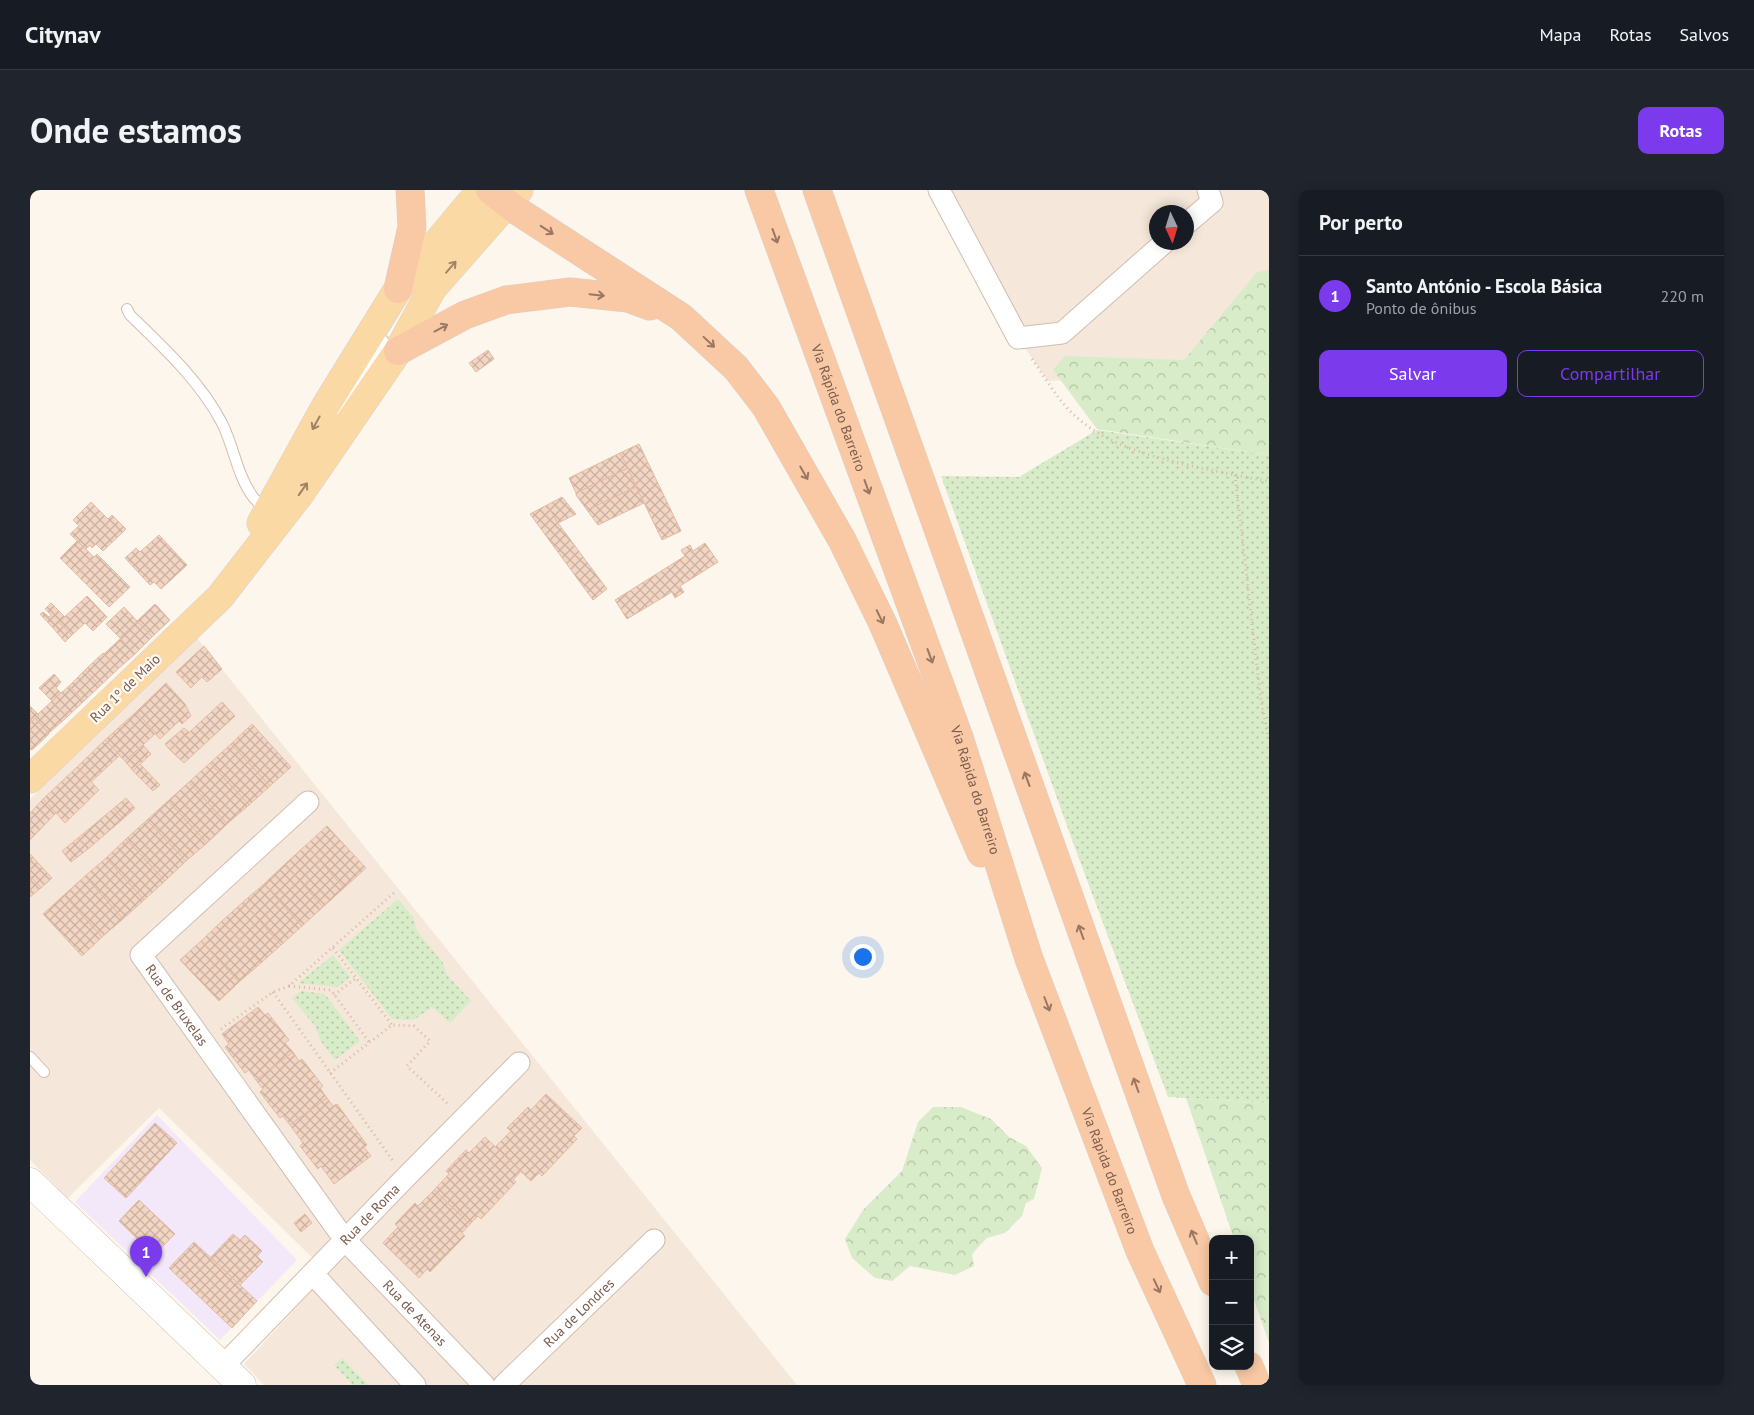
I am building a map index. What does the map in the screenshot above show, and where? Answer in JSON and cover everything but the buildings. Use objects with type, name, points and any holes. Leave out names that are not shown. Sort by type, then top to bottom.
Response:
[{"type":"highway","points":[[398,289],[412,227],[410,190]]},
{"type":"highway","name":"Via Rápida do Barreiro","points":[[759,190],[960,740],[1029,959],[1140,1250],[1202,1385]]},
{"type":"highway","points":[[817,190],[1176,1196],[1212,1280]]},
{"type":"highway","points":[[505,194],[681,317],[736,368],[766,407],[842,540],[883,624],[966,821],[1029,959]]},
{"type":"highway","points":[[398,350],[465,315],[506,300],[570,292],[628,298],[681,317]]},
{"type":"highway","points":[[1251,1370],[1257,1385]]},
{"type":"main road","points":[[220,597],[325,407],[398,289],[481,190]]},
{"type":"main road","points":[[220,597],[300,494],[398,350],[432,289],[505,194]]},
{"type":"main road","name":"Rua 1º de Maio","points":[[30,779],[220,597]]},
{"type":"main road","points":[[30,1182],[232,1376]]},
{"type":"street","points":[[939,190],[1018,338],[1062,333],[1157,250]]},
{"type":"street","points":[[1194,217],[1212,202],[1208,190]]},
{"type":"street","points":[[348,425],[347,402],[430,252]]},
{"type":"street","name":"Rua de Bruxelas","points":[[308,802],[141,954],[345,1240]]},
{"type":"street","name":"Rua de Roma","points":[[232,1376],[313,1274],[519,1063]]},
{"type":"street","name":"Rua de Atenas","points":[[345,1240],[484,1385]]},
{"type":"street","name":"Rua de Londres","points":[[504,1385],[654,1240]]},
{"type":"street","points":[[313,1274],[415,1385]]},
{"type":"lane","points":[[127,308],[130,315],[192,379],[211,404],[222,424],[246,486],[254,498],[267,511]]},
{"type":"lane","points":[[30,1057],[44,1072]]},
{"type":"path","points":[[1018,338],[1073,414],[1103,436],[1130,448],[1179,463],[1269,481]]},
{"type":"path","points":[[1235,475],[1261,702],[1269,740]]},
{"type":"path","points":[[203,1042],[273,992],[289,986],[396,891]]},
{"type":"path","points":[[333,948],[392,1025]]},
{"type":"path","points":[[334,995],[356,978]]},
{"type":"path","points":[[289,986],[331,990],[369,1042]]},
{"type":"path","points":[[273,992],[405,1178]]},
{"type":"path","points":[[330,1073],[392,1025],[414,1026],[430,1041],[407,1066],[464,1118]]},
{"type":"shaded area","points":[[939,190],[1269,190],[1269,325],[1222,371],[1048,381],[1018,338]]},
{"type":"shaded area","points":[[197,638],[797,1385],[264,1385],[244,1364],[328,1273],[159,1108],[68,1198],[30,1160],[30,799]]},
{"type":"shaded area","points":[[157,1115],[297,1260],[220,1340],[75,1202]]},
{"type":"green space","points":[[1269,270],[1269,455],[1097,429],[1053,370],[1065,356],[1184,360],[1257,272]]},
{"type":"green space","points":[[1097,430],[1269,455],[1269,1103],[1168,1097],[1075,848],[941,476],[1019,477]]},
{"type":"green space","points":[[398,899],[413,917],[417,931],[443,963],[447,975],[471,1001],[450,1023],[432,1007],[414,1020],[392,1019],[339,950]]},
{"type":"green space","points":[[333,955],[350,977],[338,987],[298,983]]},
{"type":"green space","points":[[301,991],[325,994],[360,1041],[335,1060],[320,1040],[315,1026],[292,998]]},
{"type":"green space","points":[[1186,1098],[1269,1103],[1269,1343],[1254,1300],[1254,1235],[1233,1235]]},
{"type":"green space","points":[[933,1107],[961,1107],[991,1119],[1009,1137],[1026,1146],[1042,1168],[1034,1199],[1026,1203],[1022,1216],[1005,1233],[987,1238],[972,1254],[974,1266],[955,1275],[910,1266],[892,1281],[875,1278],[852,1258],[845,1239],[863,1210],[902,1171],[918,1122]]},
{"type":"green space","points":[[342,1358],[368,1385],[353,1385],[334,1365]]},
{"type":"place","name":"Santo António - Escola Básica","points":[[146,1277]]}]
